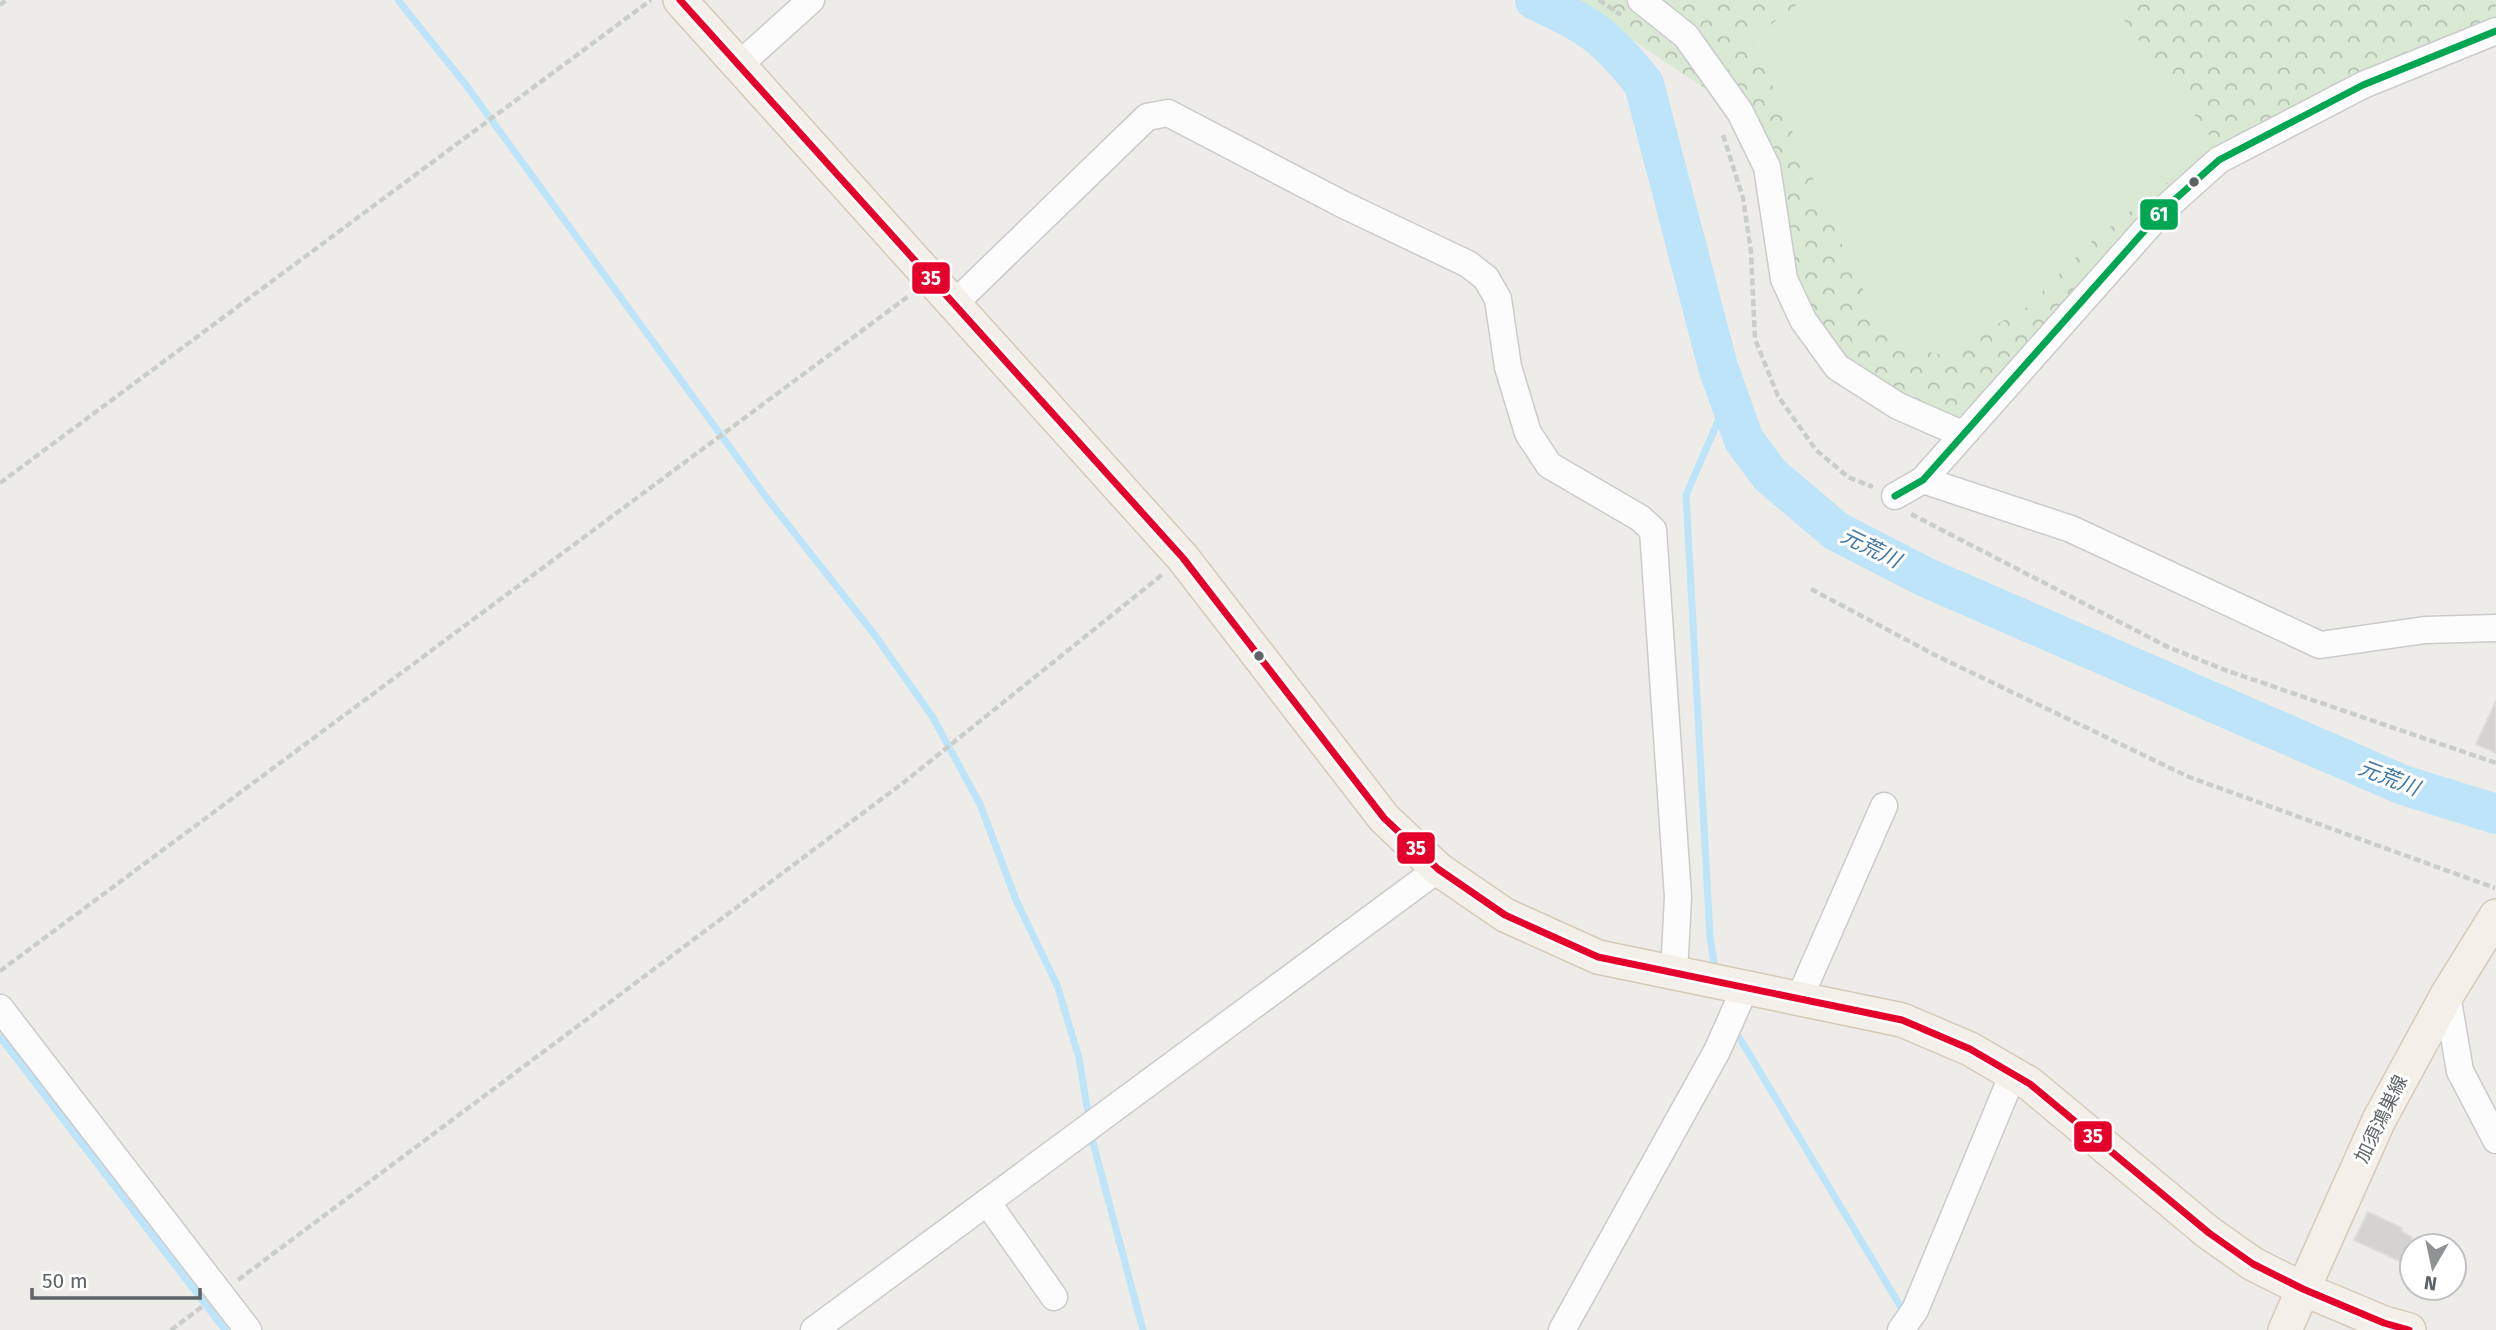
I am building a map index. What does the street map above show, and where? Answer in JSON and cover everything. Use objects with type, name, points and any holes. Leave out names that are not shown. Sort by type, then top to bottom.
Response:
[{"type":"main road","points":[[680,0],[1183,558],[1384,818],[1438,869],[1506,915],[1586,952],[1902,1020],[1970,1049],[2030,1084],[2209,1233],[2253,1264],[2303,1289],[2384,1323],[2409,1330]]},
{"type":"main road","name":"加須鴻巣線","points":[[2285,1330],[2379,1120],[2447,995],[2496,916]]},
{"type":"street","points":[[739,65],[811,0]]},
{"type":"street","points":[[1636,11],[1686,36],[1740,112],[1767,167],[1784,279],[1803,320],[1837,367],[1898,406],[1962,434]]},
{"type":"street","points":[[1895,496],[1923,480],[2162,211],[2219,160],[2363,85],[2496,31]]},
{"type":"street","points":[[954,304],[1147,117],[1168,113],[1344,205],[1468,264],[1486,278],[1497,299],[1508,367],[1528,433],[1549,466],[1640,518],[1653,530],[1678,897],[1674,973]]},
{"type":"street","points":[[1923,480],[2071,529],[2320,645],[2426,630],[2496,628]]},
{"type":"street","points":[[1800,997],[1884,806]]},
{"type":"street","points":[[814,1330],[1438,869]]},
{"type":"street","points":[[1562,1330],[1717,1051],[1745,988]]},
{"type":"street","points":[[2447,995],[2460,1071],[2496,1140]]},
{"type":"street","points":[[0,1008],[248,1330]]},
{"type":"street","points":[[1901,1330],[1915,1310],[2013,1074]]},
{"type":"street","points":[[987,1202],[1054,1297]]},
{"type":"path","points":[[0,5],[6,0]]},
{"type":"path","points":[[0,483],[651,0]]},
{"type":"path","points":[[1599,0],[1636,11]]},
{"type":"path","points":[[1720,129],[1743,198],[1751,252],[1755,339],[1778,396],[1824,456],[1848,477],[1895,496],[1913,516],[2168,647],[2225,670],[2496,763]]},
{"type":"path","points":[[0,971],[930,280]]},
{"type":"path","points":[[171,1330],[903,783],[1183,558]]},
{"type":"path","points":[[1811,589],[1959,667],[2189,777],[2496,889]]},
{"type":"green space","points":[[1573,0],[2496,0],[2496,31],[2363,85],[2162,211],[1962,434],[1837,367],[1803,320],[1740,112]]},
{"type":"green space","points":[[1803,0],[2109,0],[2216,144],[2091,242],[2026,308],[1942,355],[1890,343],[1850,263],[1752,39]]},
{"type":"building","points":[[2496,701],[2496,753],[2476,744]]},
{"type":"building","points":[[2368,1212],[2402,1228],[2403,1232],[2398,1232],[2398,1260],[2354,1240]]},
{"type":"waterway","points":[[398,0],[466,85],[766,497],[874,634],[932,716],[980,804],[1016,900],[1057,985],[1079,1058],[1089,1119]]},
{"type":"waterway","name":"元荒川","points":[[1535,0],[1596,33],[1619,54],[1644,84],[1718,367],[1744,440],[1770,475],[1836,531],[1925,577],[2403,785],[2496,814]]},
{"type":"waterway","points":[[1716,974],[1710,937],[1686,495],[1729,396]]},
{"type":"waterway","points":[[1733,1027],[1905,1314]]},
{"type":"waterway","points":[[0,1037],[225,1330]]},
{"type":"waterway","points":[[1091,1135],[1143,1330]]},
{"type":"transit line","name":"35","points":[[680,0],[1183,558],[1384,818],[1438,869],[1505,915],[1598,957],[1902,1020],[1970,1049],[2030,1084],[2209,1233],[2253,1264],[2303,1289],[2384,1323],[2409,1330]]},
{"type":"transit line","name":"61","points":[[1895,496],[1923,480],[2162,211],[2219,160],[2363,85],[2496,31]]}]
